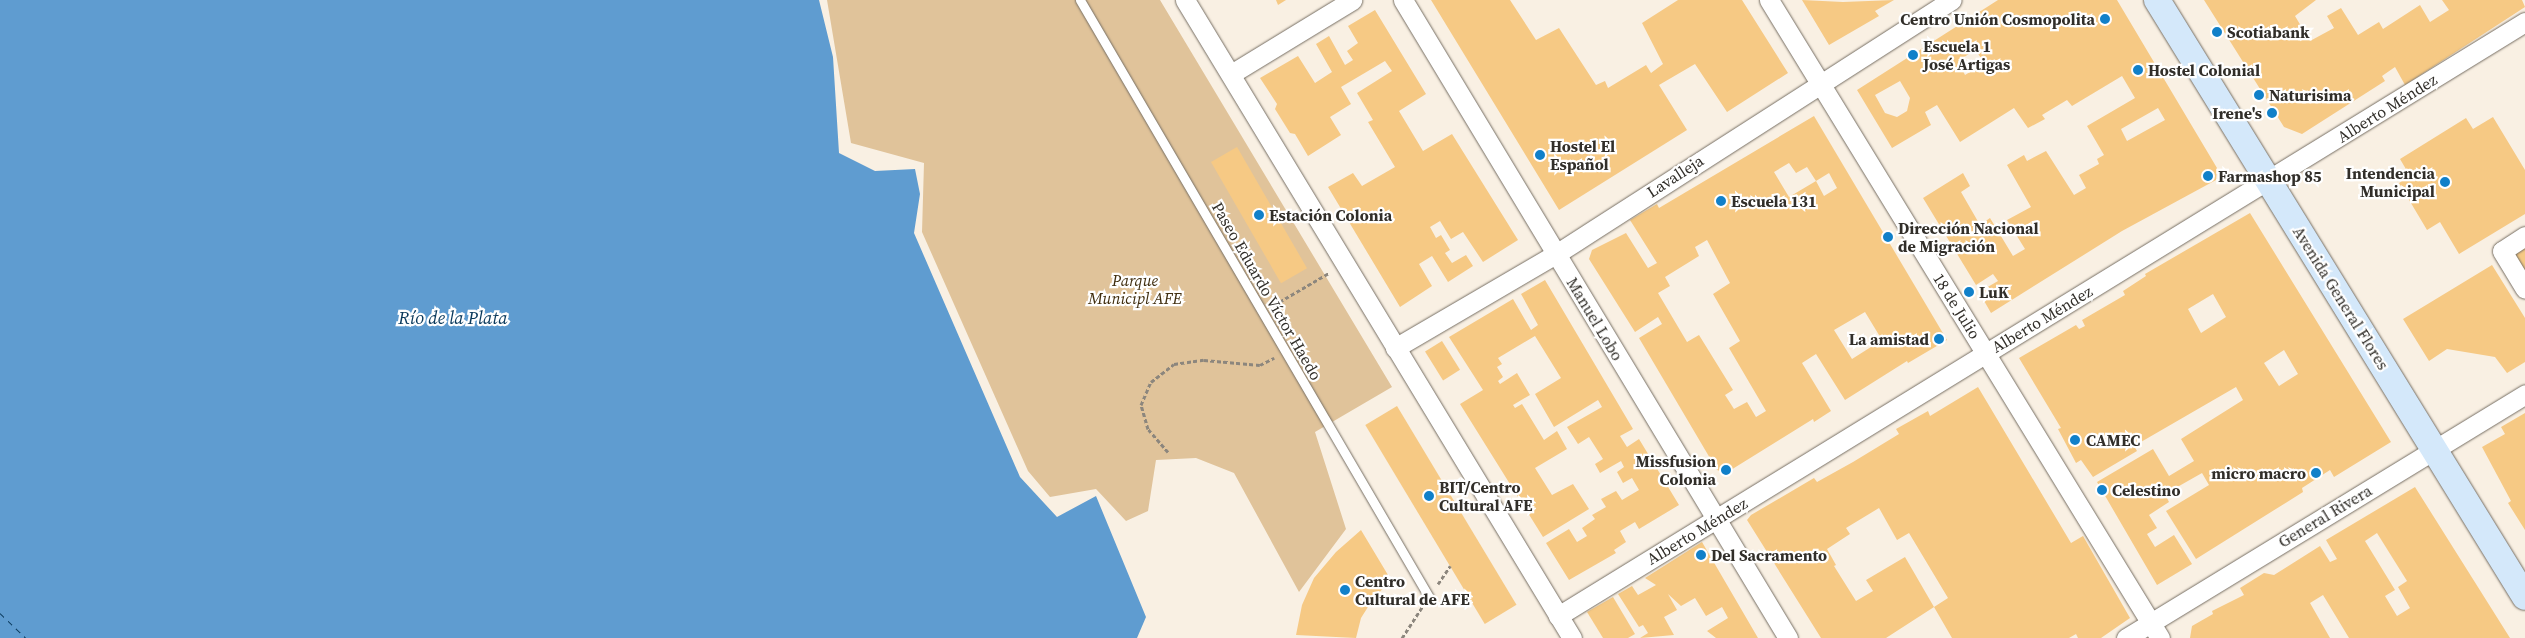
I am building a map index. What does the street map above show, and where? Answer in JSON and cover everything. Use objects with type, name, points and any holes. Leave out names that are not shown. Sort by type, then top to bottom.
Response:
[{"type":"street","points":[[1185,0],[1572,638]]},
{"type":"street","points":[[1230,74],[1352,0]]},
{"type":"street","name":"Manuel Lobo","points":[[1403,0],[1788,638]]},
{"type":"street","name":"18 de Julio","points":[[1769,0],[2155,630]]},
{"type":"street","name":"Lavalleja","points":[[1395,348],[1556,254],[1819,82],[1952,0]]},
{"type":"street","name":"Avenida General Flores","points":[[2156,0],[2525,596]]},
{"type":"street","name":"Alberto Méndez","points":[[1558,616],[2525,22]]},
{"type":"street","points":[[2525,236],[2502,251],[2525,289]]},
{"type":"street","name":"General Rivera","points":[[2126,638],[2155,630],[2434,450],[2525,394]]},
{"type":"lane","name":"Paseo Eduardo Víctor Haedo","points":[[1080,0],[1429,597]]},
{"type":"path","points":[[1262,312],[1344,264]]},
{"type":"path","points":[[1168,452],[1148,429],[1141,405],[1151,382],[1174,364],[1204,360],[1260,365],[1286,352]]},
{"type":"green space","name":"Parque Municipl AFE","points":[[827,0],[1160,0],[1392,387],[1315,432],[1346,529],[1299,592],[1234,473],[1196,458],[1156,460],[1148,511],[1126,521],[1096,489],[1050,497],[1028,471],[922,232],[924,163],[851,143]]},
{"type":"water","name":"Río de la Plata","points":[[0,0],[819,0],[833,57],[839,153],[875,171],[915,169],[920,194],[914,233],[1020,477],[1057,517],[1096,496],[1146,617],[1137,638],[0,638]]},
{"type":"building","points":[[1276,0],[1286,0],[1278,5]]},
{"type":"building","points":[[1431,0],[1510,0],[1536,40],[1559,28],[1596,85],[1605,81],[1608,88],[1646,65],[1651,73],[1663,64],[1642,23],[1678,0],[1742,0],[1788,73],[1727,112],[1695,64],[1659,85],[1687,130],[1559,210]]},
{"type":"building","points":[[1802,0],[1843,2],[1894,0],[1875,11],[1879,16],[1829,45]]},
{"type":"building","points":[[1998,0],[2117,0],[2217,168],[2216,180],[2122,231],[1991,313],[1979,292],[1998,281],[1993,274],[1976,285],[1923,198],[1963,173],[1970,186],[1961,192],[1980,225],[1990,218],[2013,256],[2025,249],[2007,220],[2031,207],[2007,165],[2024,155],[2027,161],[2046,151],[2074,195],[2086,188],[2079,175],[2099,164],[2097,159],[2104,155],[2087,126],[2135,98],[2122,76],[2072,106],[2067,100],[2042,115],[2045,119],[2028,128],[2014,108],[1960,142],[1937,105],[1925,112],[1931,125],[1892,148],[1857,90]],"holes":[[[1975,50],[1985,63],[1965,75],[1958,61]],[[1900,81],[1910,98],[1907,111],[1897,117],[1885,113],[1875,95]],[[2158,108],[2165,120],[2127,141],[2121,129]]]},
{"type":"building","points":[[2204,0],[2316,0],[2295,16],[2310,41],[2334,28],[2327,16],[2341,8],[2358,35],[2379,22],[2383,29],[2420,5],[2430,22],[2449,10],[2442,0],[2522,0],[2525,7],[2405,85],[2395,67],[2382,76],[2385,81],[2302,134],[2284,127]]},
{"type":"building","points":[[1375,10],[1426,94],[1399,111],[1423,151],[1452,134],[1518,240],[1483,262],[1463,232],[1451,239],[1440,221],[1430,227],[1436,238],[1441,235],[1450,250],[1445,253],[1452,263],[1466,255],[1473,266],[1448,282],[1432,256],[1419,264],[1432,286],[1400,307],[1328,187],[1353,173],[1362,186],[1395,167],[1368,122],[1373,120],[1357,93],[1392,71],[1385,61],[1341,87],[1351,104],[1330,117],[1341,135],[1308,156],[1295,134],[1290,133],[1275,109],[1277,104],[1260,78],[1298,56],[1315,83],[1332,72],[1316,44],[1329,36],[1345,65],[1353,60],[1347,51],[1358,43],[1348,26]]},
{"type":"building","points":[[1814,116],[1947,340],[1908,363],[1907,361],[1845,400],[1816,354],[1802,363],[1831,411],[1814,422],[1813,419],[1726,473],[1717,470],[1639,338],[1662,324],[1658,317],[1635,332],[1589,259],[1592,250],[1626,233],[1648,268],[1657,263],[1630,220],[1657,204],[1659,208]],"holes":[[[1789,163],[1796,173],[1807,167],[1816,181],[1789,197],[1774,172]],[[1829,173],[1837,188],[1824,196],[1816,181]],[[1707,240],[1730,283],[1713,294],[1740,341],[1729,348],[1766,411],[1756,417],[1747,402],[1734,409],[1725,395],[1733,390],[1699,335],[1687,342],[1658,293],[1670,286],[1665,277],[1699,256],[1695,247]],[[1865,312],[1882,340],[1852,359],[1834,330]]]},
{"type":"building","name":"Intendencia Municipal","points":[[2493,117],[2525,170],[2525,214],[2459,254],[2440,222],[2427,230],[2399,183],[2410,176],[2400,159],[2466,118],[2473,129]]},
{"type":"building","name":"Estación Colonia","points":[[1237,147],[1307,268],[1281,283],[1211,162]]},
{"type":"building","points":[[2250,213],[2391,442],[2334,477],[2330,470],[2302,488],[2303,492],[2196,559],[2166,511],[2209,485],[2202,473],[2165,494],[2169,502],[2149,515],[2157,528],[2147,534],[2155,547],[2174,535],[2192,564],[2157,585],[2097,482],[2153,449],[2169,476],[2194,461],[2181,439],[2243,400],[2236,387],[2134,446],[2137,451],[2093,477],[2081,460],[2076,463],[2058,429],[2061,428],[2019,358],[2076,325],[2079,329],[2085,326],[2082,320],[2125,295],[2123,291],[2146,276],[2145,274]],"holes":[[[2213,294],[2226,317],[2201,333],[2188,309]],[[2284,350],[2298,374],[2279,386],[2264,363]]]},
{"type":"building","points":[[2525,247],[2525,271],[2514,253]]},
{"type":"building","points":[[2492,265],[2525,318],[2525,362],[2507,373],[2495,357],[2447,349],[2429,361],[2403,319]]},
{"type":"building","points":[[1545,280],[1633,429],[1620,436],[1627,447],[1639,439],[1679,505],[1639,529],[1635,522],[1620,531],[1626,542],[1614,550],[1616,553],[1569,580],[1546,543],[1569,529],[1577,542],[1587,536],[1582,528],[1595,519],[1592,515],[1606,507],[1601,499],[1616,491],[1622,500],[1639,490],[1632,478],[1623,483],[1617,472],[1624,467],[1621,461],[1600,473],[1595,464],[1603,459],[1589,437],[1578,444],[1567,427],[1602,407],[1598,400],[1554,427],[1535,394],[1561,378],[1535,336],[1498,358],[1502,364],[1497,367],[1503,377],[1498,381],[1500,384],[1517,373],[1530,395],[1513,405],[1515,408],[1522,404],[1544,440],[1557,431],[1567,449],[1535,468],[1552,495],[1573,484],[1589,509],[1543,537],[1460,404],[1483,390],[1449,337],[1513,299],[1531,330],[1538,325],[1521,294]]},
{"type":"building","points":[[1442,341],[1460,370],[1443,380],[1425,352]]},
{"type":"building","points":[[1978,387],[2071,543],[2083,536],[2130,618],[2101,638],[2078,638],[2076,634],[2069,638],[1952,638],[1934,607],[1886,638],[1821,638],[1747,520],[1751,515],[1814,478],[1817,482],[1899,434],[1896,429],[1928,411],[1930,416]],"holes":[[[1879,508],[1897,540],[1909,533],[1948,598],[1934,607],[1905,557],[1866,580],[1873,591],[1856,601],[1834,566],[1836,565],[1827,549],[1850,534],[1846,528]]]},
{"type":"building","name":"BIT/Centro Cultural AFE","points":[[1397,406],[1516,605],[1485,624],[1365,425]]},
{"type":"building","points":[[2525,413],[2525,530],[2508,503],[2511,501],[2482,447],[2505,434],[2501,427]]},
{"type":"building","points":[[2415,487],[2510,638],[2349,638],[2323,595],[2310,603],[2330,638],[2190,638],[2192,626],[2213,614],[2212,611],[2244,595],[2240,588],[2264,573],[2274,575],[2320,546],[2330,562],[2337,559],[2326,540]],"holes":[[[2377,533],[2407,581],[2398,587],[2410,608],[2397,616],[2385,596],[2395,590],[2365,541]]]},
{"type":"building","name":"Centro Cultural de AFE","points":[[1361,530],[1391,580],[1373,599],[1361,618],[1356,638],[1296,635],[1302,605],[1314,578],[1336,552]]},
{"type":"building","points":[[1702,542],[1758,638],[1716,638],[1707,631],[1728,618],[1722,607],[1706,616],[1695,598],[1681,606],[1668,594],[1677,610],[1664,617],[1674,635],[1640,638],[1648,633],[1643,625],[1639,627],[1618,594],[1632,586],[1638,595],[1656,585],[1645,578]]},
{"type":"building","points":[[1613,597],[1635,634],[1628,638],[1603,638],[1587,612]]},
{"type":"ferry route","points":[[0,613],[26,638]]},
{"type":"place","name":"Centro Unión Cosmopolita","points":[[2105,19]]},
{"type":"place","name":"Scotiabank","points":[[2217,32]]},
{"type":"place","name":"Escuela 1 José Artigas","points":[[1913,55]]},
{"type":"place","name":"Hostel Colonial","points":[[2138,70]]},
{"type":"place","name":"Naturisima","points":[[2259,95]]},
{"type":"place","name":"Irene's","points":[[2272,113]]},
{"type":"place","name":"Hostel El Español","points":[[1540,155]]},
{"type":"place","name":"Farmashop 85","points":[[2208,176]]},
{"type":"place","name":"Intendencia Municipal","points":[[2445,182]]},
{"type":"place","name":"Escuela 131","points":[[1721,201]]},
{"type":"place","name":"Estación Colonia","points":[[1259,215]]},
{"type":"place","name":"Dirección Nacional de Migración","points":[[1888,237]]},
{"type":"place","name":"LuK","points":[[1969,292]]},
{"type":"place","name":"La amistad","points":[[1939,339]]},
{"type":"place","name":"CAMEC","points":[[2075,440]]},
{"type":"place","name":"Missfusion Colonia","points":[[1726,470]]},
{"type":"place","name":"micro macro","points":[[2316,473]]},
{"type":"place","name":"Celestino","points":[[2102,490]]},
{"type":"place","name":"BIT/Centro Cultural AFE","points":[[1429,496]]},
{"type":"place","name":"Del Sacramento","points":[[1701,555]]},
{"type":"place","name":"Centro Cultural de AFE","points":[[1345,590]]}]
